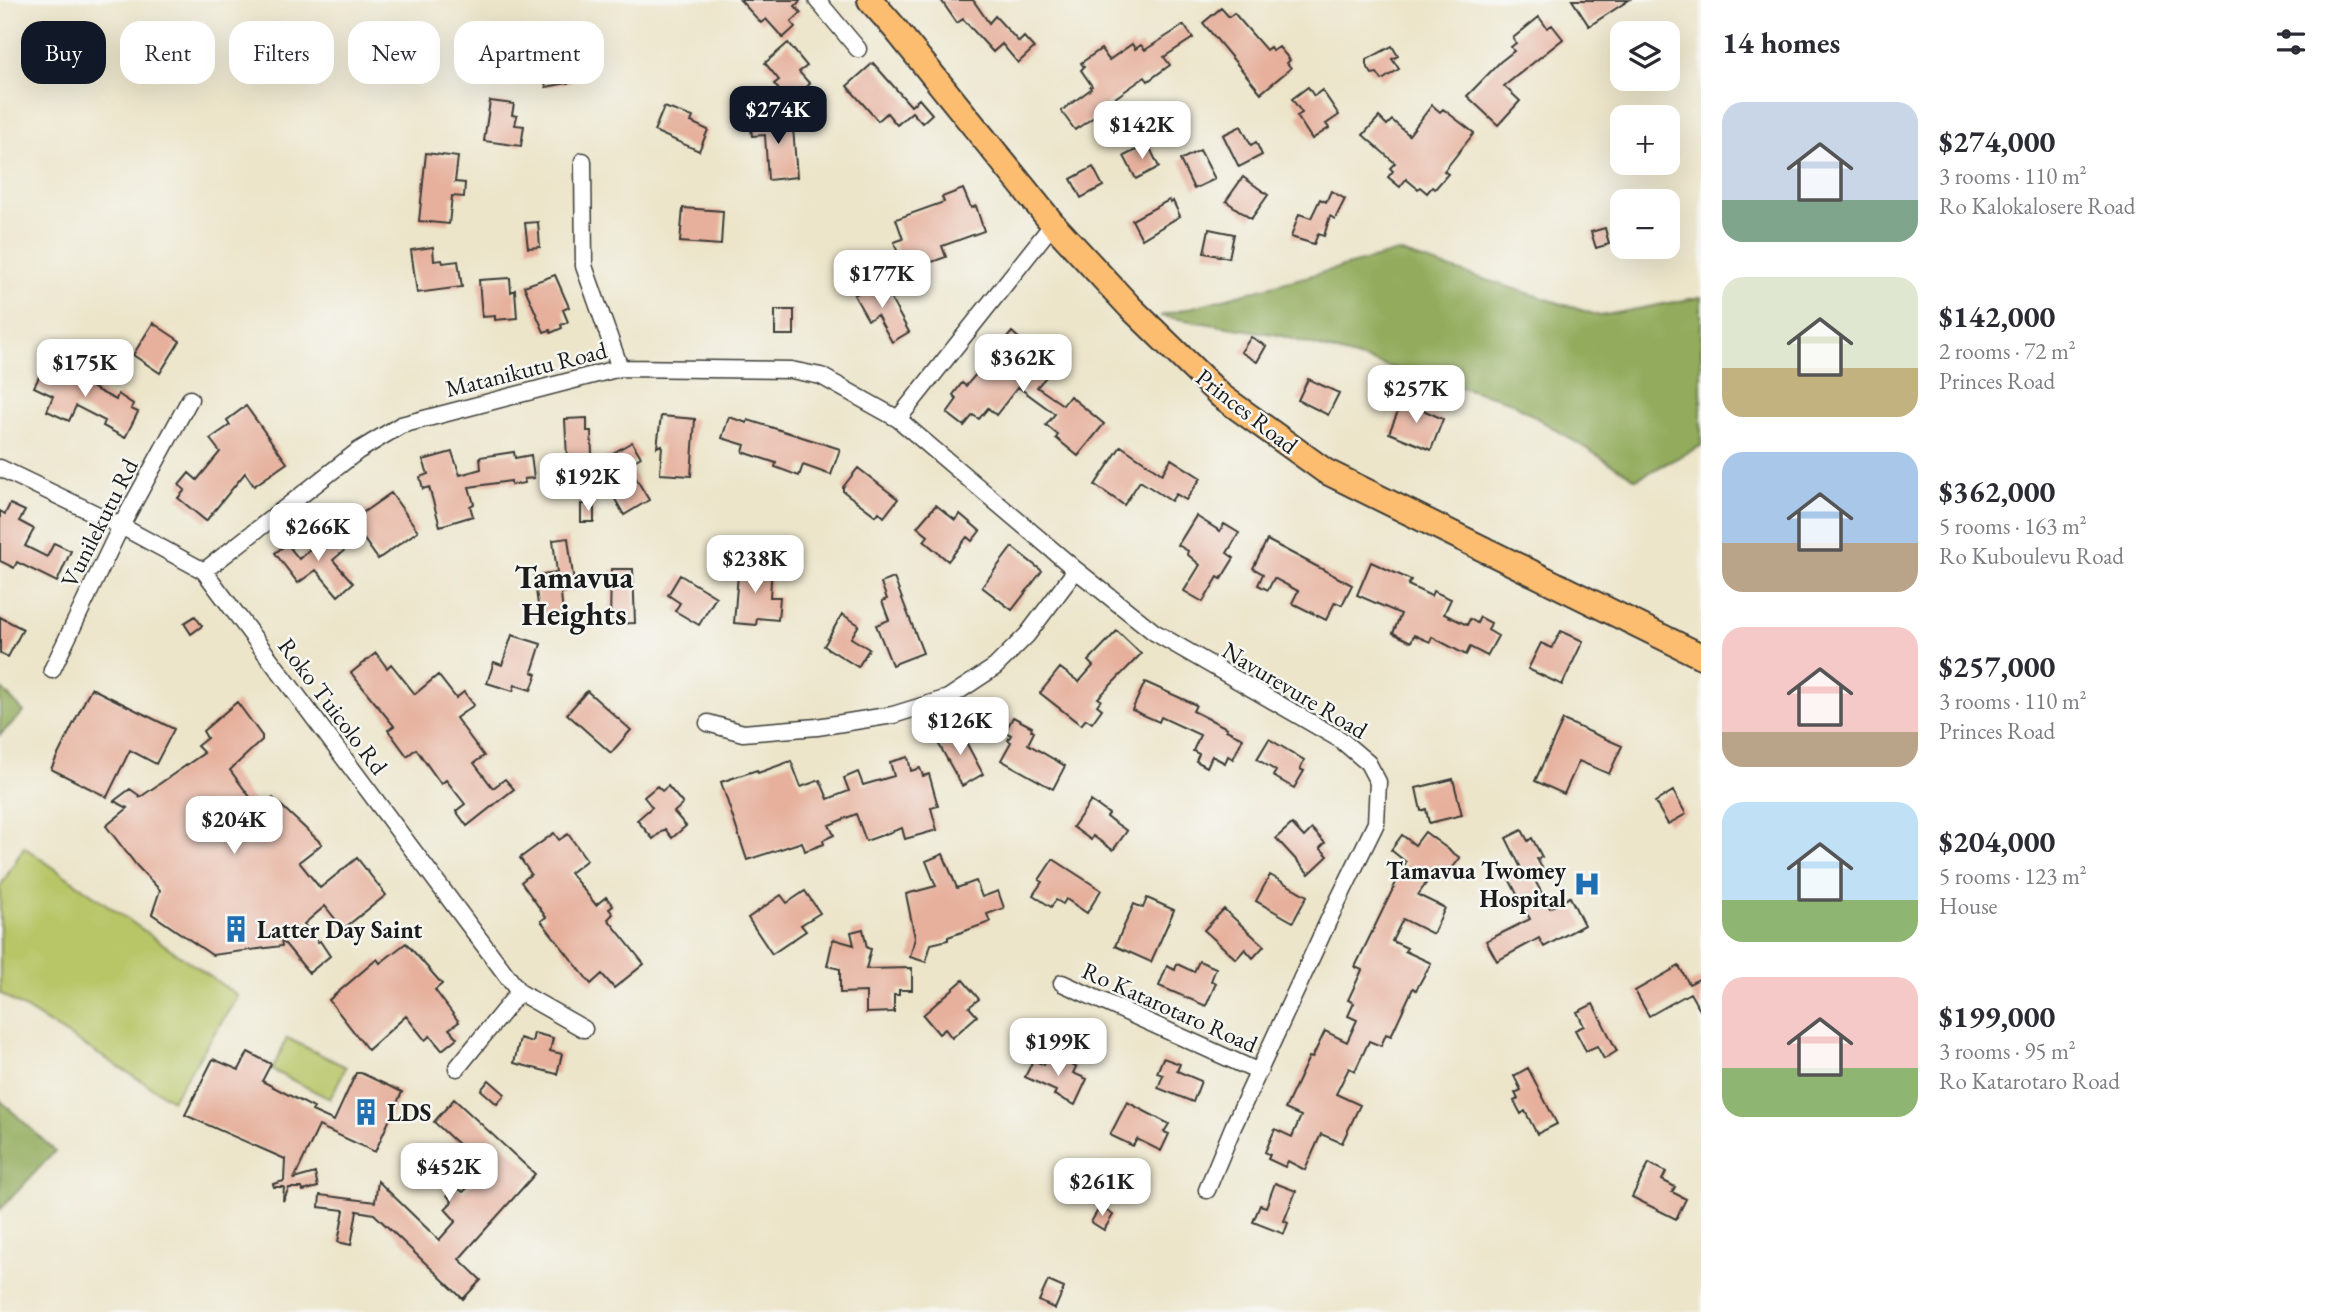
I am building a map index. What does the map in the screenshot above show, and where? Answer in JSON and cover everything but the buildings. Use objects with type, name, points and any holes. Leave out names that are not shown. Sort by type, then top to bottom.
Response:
[{"type":"main road","name":"Princes Road","points":[[870,0],[1053,224],[1130,307],[1220,396],[1325,471],[1701,656]]},
{"type":"street","points":[[817,0],[859,49]]},
{"type":"street","points":[[583,161],[584,266],[620,368]]},
{"type":"street","points":[[898,419],[1053,224]]},
{"type":"street","name":"Matanikutu Road","points":[[204,570],[358,451],[401,425],[620,368],[791,370],[821,376],[898,419]]},
{"type":"street","name":"Vunilekutu Rd","points":[[52,670],[121,526],[190,399]]},
{"type":"street","name":"Navurevure Road","points":[[898,419],[1076,570],[1154,632],[1341,740],[1368,763],[1378,782],[1376,823],[1233,1127],[1207,1190]]},
{"type":"street","name":"Roko Tuicolo Rd","points":[[0,468],[121,526],[204,570],[519,992],[584,1028]]},
{"type":"street","points":[[708,723],[743,733],[817,727],[893,715],[948,698],[995,667],[1027,635],[1076,570]]},
{"type":"street","name":"Ro Katarotaro Road","points":[[1062,983],[1259,1072]]},
{"type":"street","points":[[457,1068],[519,992]]},
{"type":"green space","points":[[1398,252],[1600,316],[1701,297],[1701,446],[1636,479],[1509,401],[1278,335],[1160,316]]},
{"type":"green space","points":[[0,689],[24,712],[0,735]]},
{"type":"green space","points":[[24,847],[238,996],[172,1100],[0,993],[0,887]]},
{"type":"green space","points":[[287,1038],[346,1067],[330,1099],[272,1070]]},
{"type":"green space","points":[[0,1100],[55,1151],[0,1210]]},
{"type":"place","name":"Tamavua Twomey Hospital","points":[[1587,884]]},
{"type":"place","name":"Latter Day Saint","points":[[236,929]]},
{"type":"place","name":"LDS","points":[[366,1112]]},
{"type":"district","name":"Tamavua Heights","points":[[574,596]]}]
